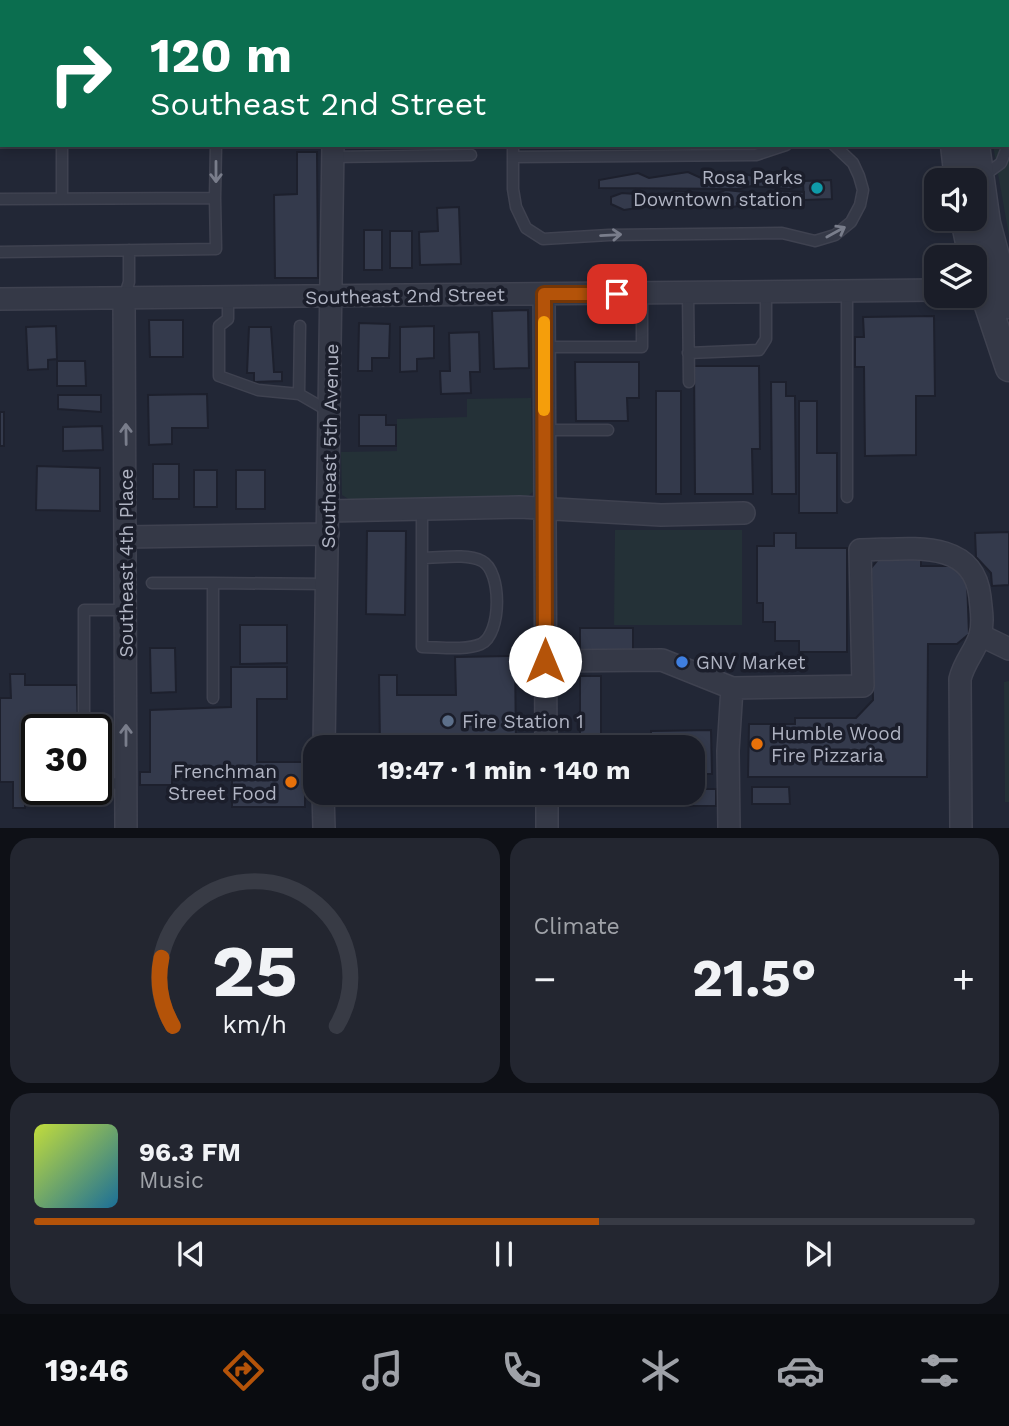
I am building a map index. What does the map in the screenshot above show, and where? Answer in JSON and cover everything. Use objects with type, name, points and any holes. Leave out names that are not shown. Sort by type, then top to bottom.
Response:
[{"type":"street","points":[[955,147],[964,168]]},
{"type":"street","points":[[971,168],[976,147]]},
{"type":"street","name":"Southeast 5th Avenue","points":[[324,735],[333,151]]},
{"type":"street","points":[[987,284],[1009,305]]},
{"type":"street","name":"Southeast 2nd Street","points":[[0,299],[924,290]]},
{"type":"street","points":[[544,294],[546,735]]},
{"type":"street","points":[[987,295],[1009,368]]},
{"type":"street","name":"Southeast 4th Place","points":[[124,298],[127,537],[125,828]]},
{"type":"street","points":[[328,511],[544,507],[559,511],[661,515],[744,513]]},
{"type":"street","points":[[127,537],[328,534]]},
{"type":"street","points":[[545,661],[662,660],[732,688],[863,686],[860,550],[938,550],[970,566],[977,578],[980,593],[980,635],[964,661],[960,679],[961,828]]},
{"type":"street","points":[[980,635],[1009,649]]},
{"type":"street","points":[[729,828],[728,751],[732,688]]},
{"type":"street","points":[[323,805],[324,828]]},
{"type":"street","points":[[547,805],[547,828]]},
{"type":"lane","points":[[62,147],[62,198]]},
{"type":"lane","points":[[0,252],[216,249],[216,147]]},
{"type":"lane","points":[[780,147],[756,155],[513,151],[516,207],[526,228],[543,239],[782,233],[815,241],[835,235],[851,222],[860,205],[863,190],[853,163],[836,147]]},
{"type":"lane","points":[[987,170],[1000,163],[1007,147]]},
{"type":"lane","points":[[333,151],[471,155]]},
{"type":"lane","points":[[0,199],[215,198]]},
{"type":"lane","points":[[124,298],[129,282],[128,250]]},
{"type":"lane","points":[[848,291],[848,497]]},
{"type":"lane","points":[[688,353],[759,350],[766,339],[765,292]]},
{"type":"lane","points":[[544,347],[642,347],[642,293]]},
{"type":"lane","points":[[688,293],[689,382]]},
{"type":"lane","points":[[228,298],[228,319],[219,326],[219,376],[258,390],[299,394],[330,412]]},
{"type":"lane","points":[[299,394],[300,326]]},
{"type":"lane","points":[[544,430],[608,430]]},
{"type":"lane","points":[[422,508],[422,558],[422,647],[471,647],[488,639],[493,631],[496,605],[495,580],[488,565],[471,557],[422,558]]},
{"type":"lane","points":[[152,583],[327,584]]},
{"type":"lane","points":[[213,698],[214,583]]},
{"type":"lane","points":[[84,714],[84,610],[125,610]]},
{"type":"lane","points":[[112,783],[125,785]]},
{"type":"shaded area","points":[[993,147],[1009,147],[1009,236]]},
{"type":"shaded area","points":[[531,398],[533,492],[528,496],[350,500],[342,495],[341,452],[397,451],[397,419],[467,417],[467,399]]},
{"type":"shaded area","points":[[615,530],[742,530],[742,625],[614,625]]},
{"type":"shaded area","points":[[1009,681],[1009,802],[1005,802],[1004,682]]},
{"type":"building","points":[[297,152],[317,152],[318,278],[275,278],[274,195],[297,194]]},
{"type":"building","points":[[789,170],[803,176],[803,185],[790,189],[751,186],[740,189],[599,188],[599,180],[638,173],[649,178],[688,172],[701,178],[739,172],[752,176]]},
{"type":"building","name":"Rosa Parks Downtown station","points":[[831,180],[832,199],[804,200],[803,181]]},
{"type":"building","points":[[726,190],[764,194],[776,191],[804,192],[804,205],[777,208],[764,202],[726,208],[714,203],[676,209],[663,204],[624,210],[611,204],[611,197],[622,193],[663,196],[675,191],[714,194]]},
{"type":"building","points":[[459,207],[461,264],[420,265],[419,232],[438,231],[437,208]]},
{"type":"building","points":[[364,230],[382,230],[382,270],[364,270]]},
{"type":"building","points":[[390,231],[412,231],[412,268],[390,268]]},
{"type":"building","points":[[528,310],[529,368],[494,369],[492,311]]},
{"type":"building","points":[[934,316],[935,396],[916,396],[916,455],[865,456],[864,367],[855,367],[855,337],[864,337],[863,317]]},
{"type":"building","points":[[149,320],[183,320],[183,357],[150,357]]},
{"type":"building","points":[[359,323],[390,324],[389,358],[372,358],[372,371],[358,371]]},
{"type":"building","points":[[56,326],[57,359],[48,360],[48,369],[28,370],[26,327]]},
{"type":"building","points":[[434,326],[434,358],[417,359],[417,371],[400,372],[400,327]]},
{"type":"building","points":[[249,327],[271,327],[274,372],[282,372],[282,381],[254,382],[254,373],[247,373]]},
{"type":"building","points":[[479,332],[480,372],[470,372],[471,393],[441,394],[440,371],[450,371],[449,333]]},
{"type":"building","points":[[57,361],[85,361],[86,386],[57,386]]},
{"type":"building","points":[[575,362],[639,362],[639,398],[627,398],[628,421],[576,421]]},
{"type":"building","points":[[694,366],[759,366],[760,449],[752,449],[753,494],[695,494]]},
{"type":"building","points":[[771,382],[786,382],[786,396],[795,396],[796,494],[772,494]]},
{"type":"building","points":[[656,391],[681,391],[681,494],[656,494]]},
{"type":"building","points":[[207,394],[208,428],[172,428],[172,444],[149,445],[148,395]]},
{"type":"building","points":[[58,395],[101,395],[101,412],[58,409]]},
{"type":"building","points":[[799,401],[817,401],[817,453],[837,453],[837,513],[799,513]]},
{"type":"building","points":[[0,412],[4,412],[4,446],[0,446]]},
{"type":"building","points":[[359,415],[386,415],[386,425],[396,425],[396,446],[359,446]]},
{"type":"building","points":[[102,426],[103,450],[63,451],[63,427]]},
{"type":"building","points":[[153,464],[179,464],[179,499],[153,499]]},
{"type":"building","points":[[37,466],[100,468],[100,511],[36,510]]},
{"type":"building","points":[[194,470],[217,470],[217,507],[194,507]]},
{"type":"building","points":[[236,470],[265,470],[265,509],[236,509]]},
{"type":"building","points":[[367,531],[406,531],[405,615],[366,614]]},
{"type":"building","points":[[1009,532],[1009,585],[992,586],[991,573],[976,557],[975,533]]},
{"type":"building","points":[[774,533],[796,533],[796,548],[847,548],[847,652],[799,652],[799,641],[775,641],[775,622],[763,622],[763,603],[757,603],[757,546],[774,546]]},
{"type":"building","points":[[921,556],[921,566],[955,566],[967,580],[969,634],[957,644],[928,644],[927,777],[748,777],[749,724],[795,724],[795,718],[856,718],[873,700],[871,568],[880,557]]},
{"type":"building","points":[[240,625],[287,625],[287,663],[240,664]]},
{"type":"building","points":[[580,628],[633,628],[633,652],[580,651]]},
{"type":"building","points":[[150,648],[175,648],[176,692],[151,693]]},
{"type":"building","name":"Fire Station 1","points":[[515,656],[516,735],[380,735],[379,675],[397,675],[397,695],[456,695],[455,657]]},
{"type":"building","points":[[231,667],[287,667],[287,699],[257,699],[257,762],[303,762],[305,807],[232,807],[232,776],[172,776],[172,785],[140,785],[140,772],[150,772],[150,710],[231,707]]},
{"type":"building","points":[[10,674],[25,674],[25,685],[77,685],[78,714],[21,714],[21,805],[25,805],[25,808],[13,808],[13,782],[0,782],[0,698],[11,698]]},
{"type":"building","points":[[580,676],[601,676],[601,735],[580,735]]},
{"type":"building","points":[[711,730],[712,774],[705,774],[705,735],[651,735],[651,731]]},
{"type":"building","points":[[752,787],[789,787],[790,804],[752,804]]},
{"type":"building","points":[[705,789],[716,789],[716,806],[576,806],[705,805]]},
{"type":"slow traffic","points":[[544,322],[544,410]]},
{"type":"place","name":"Rosa Parks Downtown station","points":[[817,188]]},
{"type":"place","name":"GNV Market","points":[[682,662]]},
{"type":"place","name":"Fire Station 1","points":[[448,721]]},
{"type":"place","name":"Humble Wood Fire Pizzaria","points":[[757,744]]},
{"type":"place","name":"Frenchman Street Food","points":[[291,782]]},
{"type":"route","points":[[545,661],[544,294],[617,294]]}]
